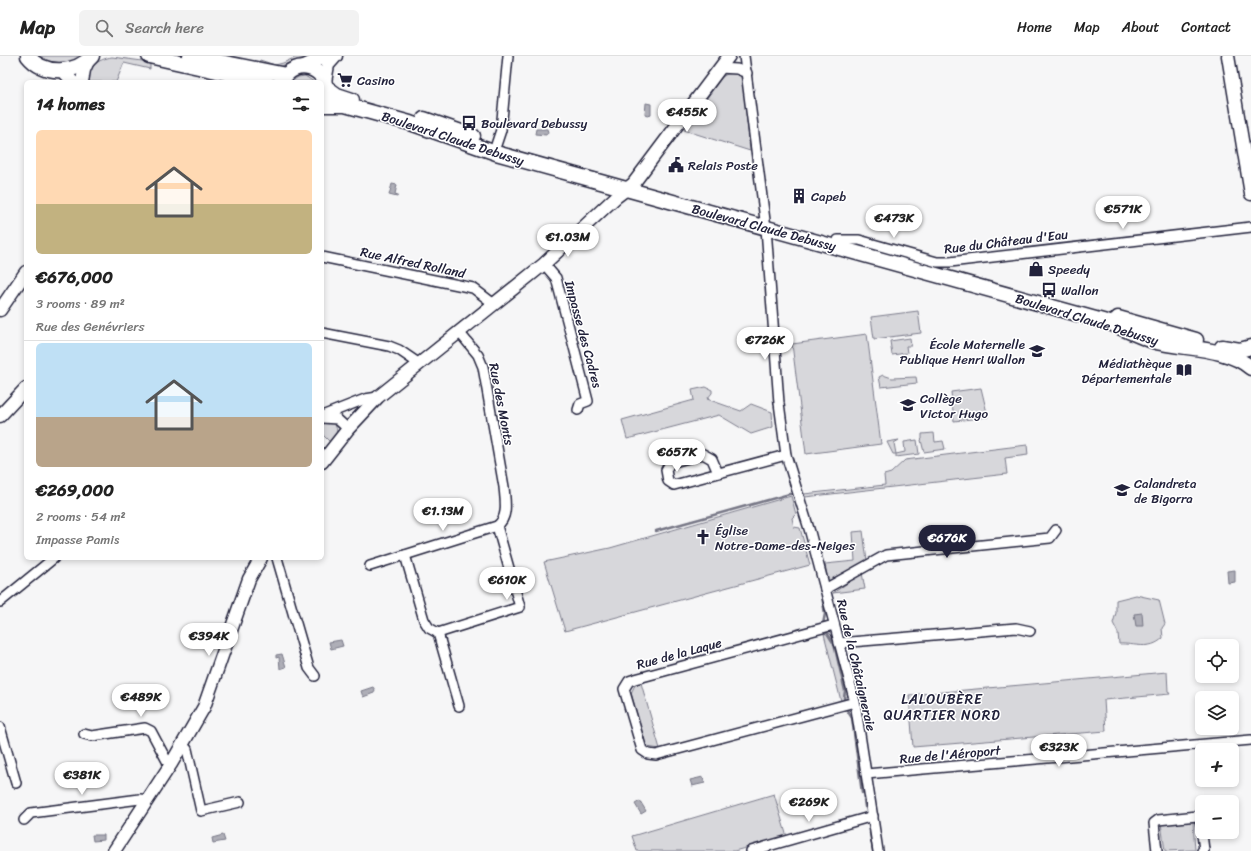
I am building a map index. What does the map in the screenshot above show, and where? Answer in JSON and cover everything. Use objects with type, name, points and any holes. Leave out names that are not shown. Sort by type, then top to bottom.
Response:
[{"type":"main road","points":[[28,56],[39,65],[50,70],[63,71],[76,68],[90,58]]},
{"type":"main road","points":[[149,56],[257,80]]},
{"type":"main road","points":[[190,56],[284,78],[292,70],[302,67]]},
{"type":"main road","name":"Boulevard Claude Debussy","points":[[302,67],[318,72],[323,80]]},
{"type":"main road","points":[[324,99],[326,94],[325,84]]},
{"type":"main road","name":"Boulevard Claude Debussy","points":[[325,84],[337,96],[444,125],[496,145],[630,187]]},
{"type":"main road","name":"Boulevard Claude Debussy","points":[[324,104],[346,105],[410,123],[474,147],[630,187],[765,224],[1110,324],[1156,342],[1198,348],[1227,356],[1239,360],[1251,368]]},
{"type":"main road","name":"Boulevard Claude Debussy","points":[[765,224],[838,240],[1235,350],[1251,347]]},
{"type":"street","points":[[302,67],[326,56]]},
{"type":"street","points":[[325,84],[328,65],[336,56]]},
{"type":"street","points":[[496,145],[500,130],[508,56]]},
{"type":"street","points":[[324,459],[351,425],[378,396],[544,264],[616,197],[630,187],[729,56]]},
{"type":"street","name":"Rue de la Châtaigneraie","points":[[744,56],[765,224],[779,403],[786,455],[825,589],[855,702],[878,851]]},
{"type":"street","points":[[1228,56],[1251,194]]},
{"type":"street","points":[[82,80],[84,70],[90,58]]},
{"type":"street","points":[[719,68],[737,69],[747,73]]},
{"type":"street","points":[[63,71],[71,80]]},
{"type":"street","name":"Rue du Château d'Eau","points":[[838,240],[859,240],[937,262],[950,262],[1251,227]]},
{"type":"street","name":"Rue Alfred Rolland","points":[[324,257],[473,288],[494,304]]},
{"type":"street","name":"Impasse des Cadres","points":[[544,264],[556,278],[588,401],[580,404],[578,410]]},
{"type":"street","points":[[0,310],[24,275]]},
{"type":"street","name":"Rue des Monts","points":[[459,332],[478,355],[483,367],[506,506],[501,523],[497,526]]},
{"type":"street","points":[[324,333],[389,346],[399,350],[418,363]]},
{"type":"street","points":[[0,416],[24,390]]},
{"type":"street","points":[[324,416],[365,399],[378,396]]},
{"type":"street","points":[[343,408],[350,411],[354,416],[351,425]]},
{"type":"street","points":[[324,417],[337,419],[351,425]]},
{"type":"street","points":[[718,473],[712,459],[703,454],[670,463],[666,470],[668,481],[674,485],[786,455]]},
{"type":"street","points":[[370,566],[497,526],[520,607],[438,634]]},
{"type":"street","points":[[825,589],[886,555],[1050,538],[1056,530]]},
{"type":"street","points":[[405,555],[424,620],[429,628],[438,634],[459,706]]},
{"type":"street","points":[[0,602],[52,560]]},
{"type":"street","points":[[114,851],[172,764],[204,708],[249,580],[260,560]]},
{"type":"street","points":[[278,560],[309,668],[315,676]]},
{"type":"street","name":"Rue de la Laque","points":[[834,626],[635,679],[629,681],[624,689],[642,750],[648,754],[656,755],[855,702]]},
{"type":"street","points":[[839,643],[1016,628],[1030,631]]},
{"type":"street","points":[[0,727],[16,783]]},
{"type":"street","points":[[84,734],[92,736],[145,728],[151,731],[167,761],[172,764]]},
{"type":"street","name":"Rue de l'Aéroport","points":[[866,774],[1251,740]]},
{"type":"street","points":[[183,746],[187,749],[201,811],[240,802]]},
{"type":"street","points":[[24,820],[31,813],[140,799],[148,800]]},
{"type":"street","points":[[751,851],[873,816]]},
{"type":"street","points":[[1157,851],[1154,823],[1158,820],[1197,816],[1200,818],[1204,850],[1202,851]]},
{"type":"shaded area","points":[[38,56],[85,56],[68,64],[55,64],[43,60]]},
{"type":"shaded area","points":[[298,56],[312,56],[296,60],[279,67],[259,63],[260,60],[275,65]]},
{"type":"shaded area","points":[[112,57],[150,62],[150,69],[124,63],[117,80],[89,80],[91,68],[102,60]]},
{"type":"shaded area","points":[[727,74],[740,74],[743,82],[750,151],[684,130],[722,77]]},
{"type":"shaded area","points":[[305,76],[311,80],[294,80],[298,77]]},
{"type":"shaded area","points":[[646,103],[651,104],[651,115],[648,116],[645,114]]},
{"type":"shaded area","points":[[536,129],[547,129],[548,132],[546,135],[535,134]]},
{"type":"shaded area","points":[[392,184],[397,185],[395,194],[398,195],[397,197],[389,195]]},
{"type":"shaded area","points":[[918,311],[921,333],[874,339],[871,317]]},
{"type":"shaded area","points":[[867,334],[881,444],[806,454],[792,344]]},
{"type":"shaded area","points":[[910,338],[911,346],[906,346],[907,353],[892,355],[890,341]]},
{"type":"shaded area","points":[[883,375],[892,378],[916,377],[917,383],[881,387],[879,377]]},
{"type":"shaded area","points":[[706,387],[712,390],[712,393],[707,399],[741,411],[751,404],[772,412],[773,427],[751,434],[719,415],[627,439],[622,420],[694,400],[692,390]]},
{"type":"shaded area","points":[[981,388],[988,417],[954,421],[951,392]]},
{"type":"shaded area","points":[[324,421],[334,423],[336,426],[337,433],[331,443],[324,436]]},
{"type":"shaded area","points":[[934,433],[935,442],[943,441],[945,449],[924,452],[921,440],[922,434]]},
{"type":"shaded area","points":[[899,440],[894,443],[896,454],[893,454],[887,442]]},
{"type":"shaded area","points":[[917,440],[919,454],[896,457],[896,454],[905,452],[904,442]]},
{"type":"shaded area","points":[[1027,445],[1028,455],[1005,458],[1007,474],[805,497],[804,494],[885,485],[884,475],[891,473],[905,460]]},
{"type":"shaded area","points":[[791,496],[796,514],[792,518],[794,527],[800,528],[810,565],[565,631],[544,562],[610,548]]},
{"type":"shaded area","points":[[863,531],[867,561],[831,583],[828,581],[825,564],[855,561],[853,532]]},
{"type":"shaded area","points":[[1235,570],[1235,582],[1228,583],[1227,571]]},
{"type":"shaded area","points":[[862,573],[865,589],[833,593]]},
{"type":"shaded area","points":[[1136,595],[1159,600],[1165,624],[1162,628],[1163,638],[1158,642],[1142,646],[1119,644],[1118,633],[1113,623],[1116,613],[1116,600]]},
{"type":"shaded area","points":[[1142,613],[1143,626],[1136,626],[1134,614]]},
{"type":"shaded area","points":[[829,633],[833,637],[849,694],[846,699],[841,701],[824,634]]},
{"type":"shaded area","points":[[341,640],[343,646],[331,649],[329,642]]},
{"type":"shaded area","points":[[282,654],[286,667],[280,669],[279,657],[276,658],[276,655]]},
{"type":"shaded area","points":[[1167,672],[1168,691],[1170,694],[1104,700],[1106,731],[913,747],[909,695]]},
{"type":"shaded area","points":[[641,683],[660,749],[647,747],[645,742],[631,693],[635,685]]},
{"type":"shaded area","points":[[373,687],[375,690],[374,693],[363,697],[361,691]]},
{"type":"shaded area","points":[[703,777],[705,783],[692,786],[690,780]]},
{"type":"shaded area","points":[[774,794],[787,837],[734,851],[637,851],[632,836]]},
{"type":"shaded area","points":[[640,801],[646,811],[641,814],[635,804]]},
{"type":"shaded area","points":[[1193,821],[1195,850],[1165,851],[1161,823]]},
{"type":"shaded area","points":[[92,835],[104,835],[104,840],[93,841]]},
{"type":"shaded area","points":[[223,835],[225,841],[213,843],[212,838]]},
{"type":"waterway","points":[[656,531],[793,493]]},
{"type":"waterway","points":[[822,596],[825,614],[823,624]]},
{"type":"waterway","points":[[827,633],[834,644],[845,691],[844,698]]},
{"type":"waterway","points":[[847,710],[852,718],[862,793]]},
{"type":"waterway","points":[[864,800],[865,807]]},
{"type":"waterway","points":[[870,833],[873,851]]},
{"type":"place","name":"Casino","points":[[345,80]]},
{"type":"place","name":"Boulevard Debussy","points":[[469,123]]},
{"type":"place","name":"Relais Poste","points":[[676,165]]},
{"type":"place","name":"Capeb","points":[[799,196]]},
{"type":"place","name":"Speedy","points":[[1036,269]]},
{"type":"place","name":"Wallon","points":[[1049,290]]},
{"type":"place","name":"École Maternelle Publique Henri Wallon","points":[[1037,351]]},
{"type":"place","name":"Médiathèque Départementale","points":[[1184,370]]},
{"type":"place","name":"Collège Victor Hugo","points":[[908,405]]},
{"type":"place","name":"Calandreta de Bigorra","points":[[1122,490]]},
{"type":"place","name":"Église Notre-Dame-des-Neiges","points":[[703,537]]},
{"type":"district","name":"LALOUBÈRE QUARTIER NORD","points":[[942,708]]}]
